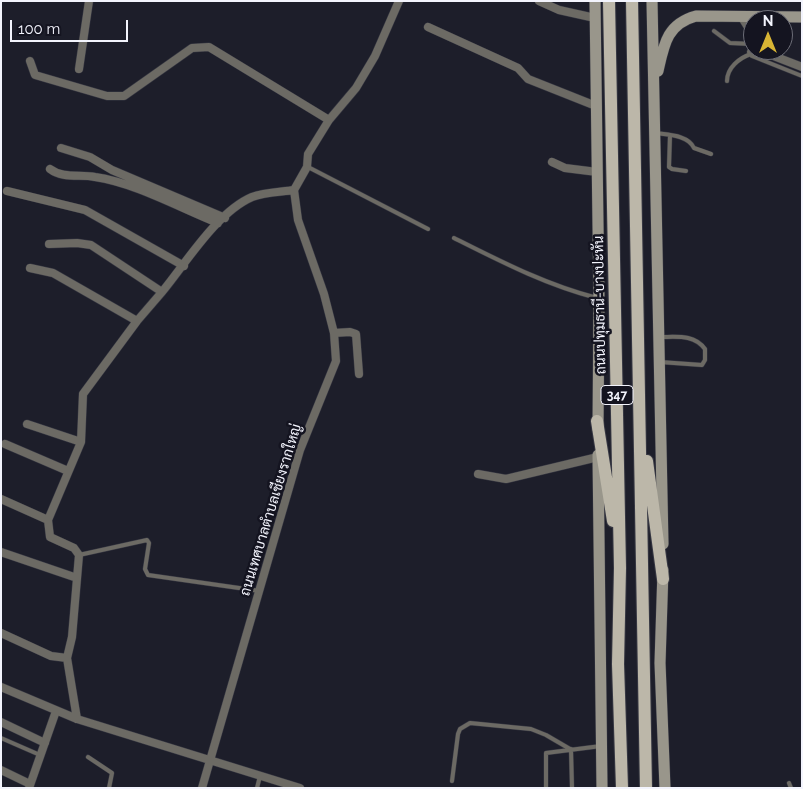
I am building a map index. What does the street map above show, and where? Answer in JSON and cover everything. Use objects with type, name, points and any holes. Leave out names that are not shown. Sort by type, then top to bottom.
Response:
[{"type":"main road","name":"347","points":[[595,1],[599,299],[600,746],[602,788]]},
{"type":"main road","name":"ถนนปทุมธานี-บางปะหัน","points":[[609,1],[620,568],[618,664],[622,788]]},
{"type":"main road","name":"347","points":[[632,1],[646,788]]},
{"type":"main road","points":[[652,1],[660,337],[663,579],[660,663],[665,788]]},
{"type":"main road","points":[[655,103],[663,50],[670,32],[682,20],[696,16],[802,17]]},
{"type":"main road","points":[[639,406],[663,579]]},
{"type":"main road","points":[[598,421],[620,568]]},
{"type":"street","points":[[78,69],[89,1]]},
{"type":"street","points":[[77,719],[67,658],[72,637],[79,555],[74,548],[50,537],[48,520],[81,442],[84,394],[136,321],[184,266],[211,229],[251,198],[294,190],[307,167],[308,154],[329,120],[356,88],[375,56],[399,1]]},
{"type":"street","points":[[540,1],[559,10],[595,18]]},
{"type":"street","points":[[428,27],[518,68],[528,79],[596,106]]},
{"type":"street","points":[[30,61],[34,75],[107,96],[124,96],[195,46],[209,47],[329,120]]},
{"type":"street","points":[[784,60],[802,67]]},
{"type":"street","points":[[61,148],[90,157],[112,170],[221,221]]},
{"type":"street","points":[[552,162],[565,168],[597,172]]},
{"type":"street","points":[[50,169],[64,176],[95,177],[119,182],[221,221]]},
{"type":"street","name":"ถนนเทศบาลตำบลเชียงรากใหญ่","points":[[202,788],[300,450],[336,361],[334,333],[324,294],[298,220],[294,190]]},
{"type":"street","points":[[7,192],[85,210],[184,266]]},
{"type":"street","points":[[49,244],[77,243],[91,246],[162,292]]},
{"type":"street","points":[[30,268],[53,273],[136,321]]},
{"type":"street","points":[[334,333],[350,332],[356,334],[359,374]]},
{"type":"street","points":[[26,424],[81,442]]},
{"type":"street","points":[[5,444],[68,471]]},
{"type":"street","points":[[478,474],[506,479],[598,458]]},
{"type":"street","points":[[1,499],[48,520]]},
{"type":"street","points":[[1,552],[77,578]]},
{"type":"street","points":[[1,633],[51,656],[67,658]]},
{"type":"street","points":[[1,687],[77,719],[300,788]]},
{"type":"street","points":[[1,770],[29,786],[56,711]]},
{"type":"street","points":[[1,722],[44,743]]},
{"type":"lane","points":[[714,31],[730,43],[743,44]]},
{"type":"lane","points":[[727,81],[727,75],[734,64],[743,56]]},
{"type":"lane","points":[[765,60],[802,76]]},
{"type":"lane","points":[[655,133],[685,139],[694,148],[711,154]]},
{"type":"lane","points":[[670,135],[669,167],[686,171]]},
{"type":"lane","points":[[307,167],[428,229]]},
{"type":"lane","points":[[454,238],[510,266],[573,292],[599,299]]},
{"type":"lane","points":[[660,337],[688,337],[696,340],[705,349],[705,360],[702,365],[660,362]]},
{"type":"lane","points":[[79,555],[147,540],[149,543],[144,569],[148,575],[260,590]]},
{"type":"lane","points":[[452,781],[458,734],[460,729],[470,723],[531,730],[546,735],[570,749]]},
{"type":"lane","points":[[1,738],[40,755]]},
{"type":"lane","points":[[546,788],[546,753],[600,746]]},
{"type":"lane","points":[[570,749],[572,788]]},
{"type":"lane","points":[[88,758],[112,773],[109,788]]},
{"type":"lane","points":[[257,788],[260,776]]}]
